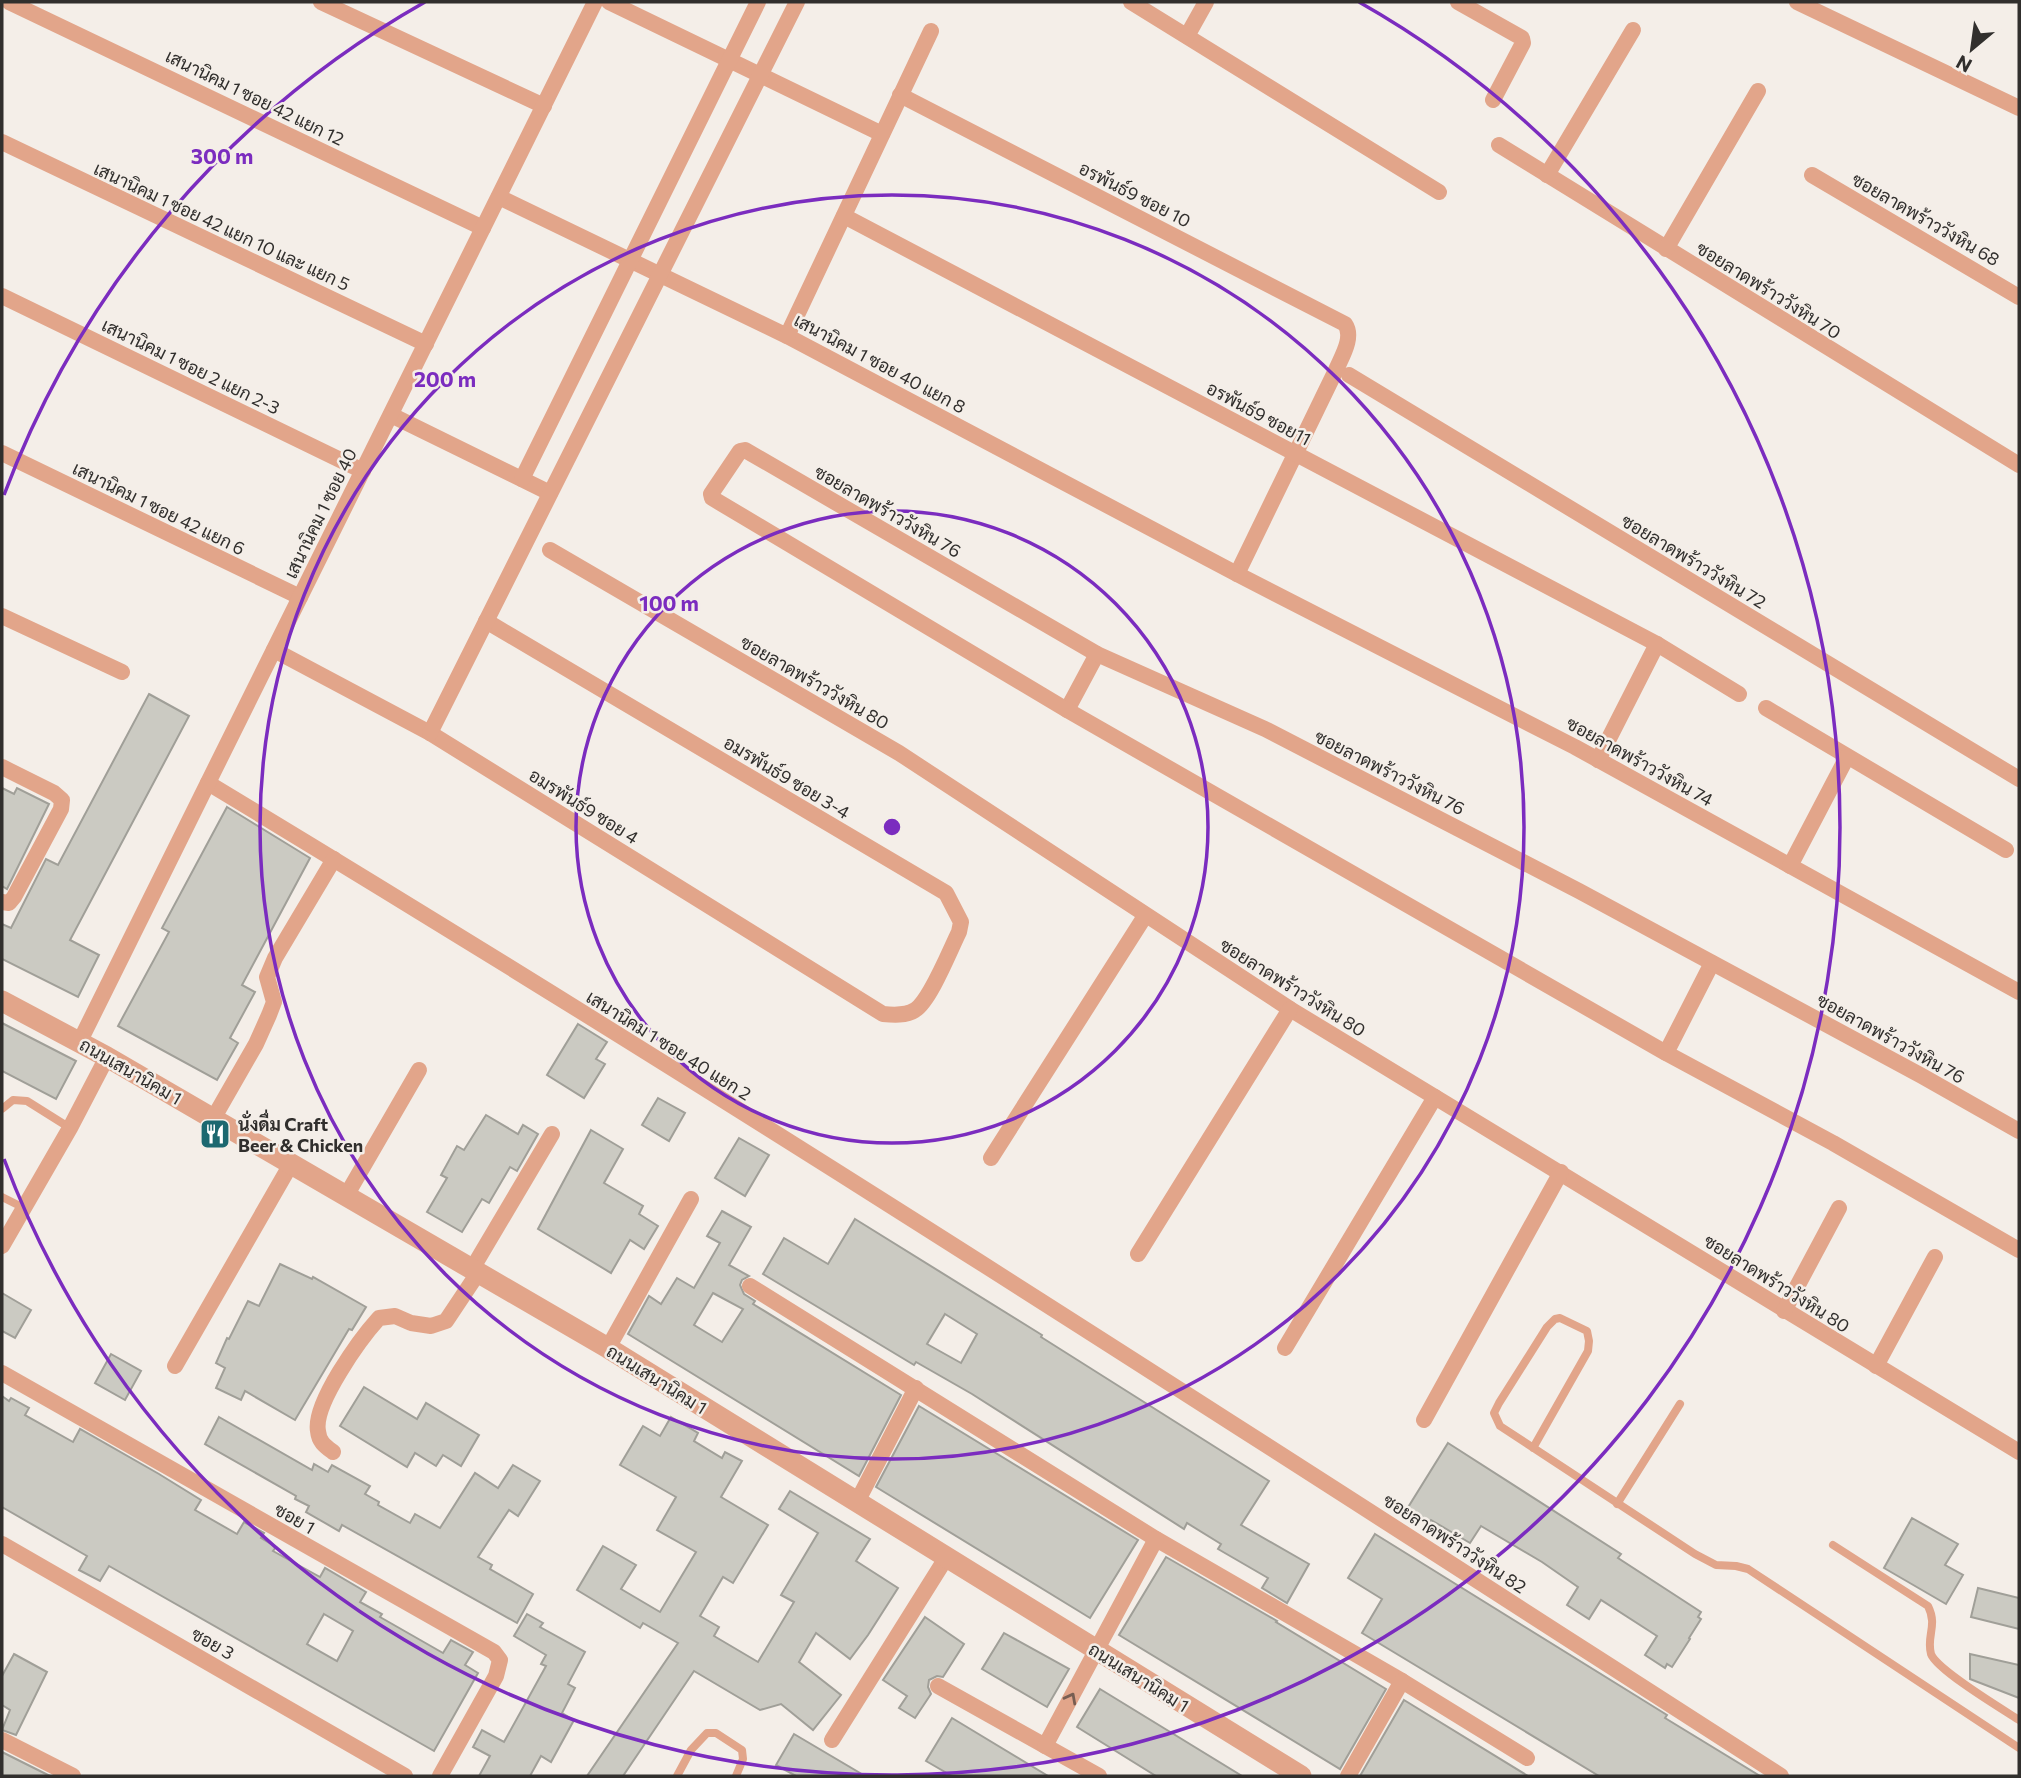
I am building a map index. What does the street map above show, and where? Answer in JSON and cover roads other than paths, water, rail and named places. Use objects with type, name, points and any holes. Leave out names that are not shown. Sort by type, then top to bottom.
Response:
[{"type":"street","name":"เสนานิคม 1 ซอย 42 แยก 12","points":[[9,2],[483,228]]},
{"type":"street","points":[[321,2],[544,106]]},
{"type":"street","name":"เสนานิคม 1 ซอย 40","points":[[80,1041],[595,2]]},
{"type":"street","points":[[609,2],[882,134]]},
{"type":"street","points":[[522,479],[758,2]]},
{"type":"street","points":[[430,733],[797,2]]},
{"type":"street","points":[[1131,2],[1439,192]]},
{"type":"street","points":[[1187,36],[1206,2]]},
{"type":"street","points":[[1458,2],[1522,37],[1523,43],[1493,100]]},
{"type":"street","points":[[1797,2],[2019,108]]},
{"type":"street","points":[[1547,175],[1633,30]]},
{"type":"street","points":[[787,336],[931,31]]},
{"type":"street","points":[[1666,249],[1758,91]]},
{"type":"street","name":"อรพันธ์9 ซอย 10","points":[[900,95],[1345,324],[1349,330],[1349,338],[1294,453]]},
{"type":"street","name":"เสนานิคม 1 ซอย 42 แยก 10 และ แยก 5","points":[[2,142],[426,344]]},
{"type":"street","name":"ซอยลาดพร้าววังหิน 70","points":[[1499,145],[2019,465]]},
{"type":"street","name":"ซอยลาดพร้าววังหิน 68","points":[[1812,175],[2019,297]]},
{"type":"street","name":"เสนานิคม 1 ซอย 40 แยก 8","points":[[499,197],[787,336],[1237,574]]},
{"type":"street","name":"อรพันธ์9 ซอย11","points":[[844,216],[1657,644],[1739,694]]},
{"type":"street","name":"เสนานิคม 1 ซอย 2 แยก 2-3","points":[[2,296],[363,471]]},
{"type":"street","name":"ซอยลาดพร้าววังหิน 72","points":[[1349,375],[2019,779]]},
{"type":"street","points":[[391,415],[550,493]]},
{"type":"street","name":"ซอยลาดพร้าววังหิน 76","points":[[1067,710],[711,497],[742,449],[1097,654],[1265,729],[1579,891],[2019,1131]]},
{"type":"street","name":"เสนานิคม 1 ซอย 42 แยก 6","points":[[2,453],[300,597]]},
{"type":"street","points":[[1237,574],[1294,453]]},
{"type":"street","name":"ซอยลาดพร้าววังหิน 80","points":[[550,550],[899,753],[1290,1009],[2019,1452]]},
{"type":"street","name":"ซอยลาดพร้าววังหิน 74","points":[[1237,574],[1598,760],[2019,992]]},
{"type":"street","points":[[2,616],[122,673]]},
{"type":"street","name":"อมรพันธ์9 ซอย 3-4","points":[[486,621],[946,893],[961,922],[959,932],[925,1001],[914,1011],[898,1015],[883,1014],[868,1005]]},
{"type":"street","points":[[1598,760],[1657,644]]},
{"type":"street","name":"อมรพันธ์9 ซอย 4","points":[[274,650],[430,733],[868,1005]]},
{"type":"street","points":[[1097,654],[1067,710],[1666,1053],[1833,1143],[2019,1250]]},
{"type":"street","points":[[1766,708],[2006,850]]},
{"type":"street","points":[[1790,866],[1847,757]]},
{"type":"street","points":[[2,767],[54,793],[62,800],[61,809],[14,897],[9,903],[2,902]]},
{"type":"street","name":"เสนานิคม 1 ซอย 40 แยก 2","points":[[208,783],[954,1245],[1107,1343]]},
{"type":"street","points":[[213,1119],[270,1015],[274,1002],[267,977],[275,958],[334,859]]},
{"type":"street","points":[[990,1158],[1145,916]]},
{"type":"street","points":[[1666,1053],[1712,963]]},
{"type":"street","name":"ถนนเสนานิคม 1","points":[[2,1001],[80,1041],[608,1348],[1301,1776]]},
{"type":"street","points":[[1138,1254],[1290,1009]]},
{"type":"street","points":[[2,1246],[70,1128],[107,1057]]},
{"type":"street","points":[[346,1196],[419,1070]]},
{"type":"street","points":[[1285,1348],[1435,1097]]},
{"type":"street","points":[[333,1452],[322,1444],[317,1429],[322,1403],[364,1335],[379,1318],[395,1316],[411,1323],[431,1326],[446,1321],[552,1134]]},
{"type":"street","points":[[175,1366],[291,1164]]},
{"type":"street","points":[[1424,1420],[1561,1172]]},
{"type":"street","points":[[608,1348],[691,1199]]},
{"type":"street","points":[[1784,1311],[1839,1208]]},
{"type":"street","points":[[1876,1366],[1935,1257]]},
{"type":"street","points":[[750,1286],[1156,1539],[1402,1681],[1527,1758]]},
{"type":"street","name":"ซอยลาดพร้าววังหิน 82","points":[[1107,1343],[1781,1776]]},
{"type":"street","name":"ซอย 1","points":[[2,1373],[494,1652],[500,1660],[496,1676],[440,1776]]},
{"type":"street","points":[[857,1502],[916,1388]]},
{"type":"street","points":[[1045,1746],[1156,1539]]},
{"type":"street","name":"ซอย 3","points":[[2,1544],[405,1776]]},
{"type":"street","points":[[832,1740],[946,1558]]},
{"type":"street","points":[[1348,1776],[1402,1681]]},
{"type":"street","points":[[938,1686],[1099,1776]]},
{"type":"street","points":[[2,1740],[73,1776]]},
{"type":"lane","points":[[2,1109],[13,1100],[27,1101],[70,1128]]},
{"type":"lane","points":[[2,1196],[24,1208]]},
{"type":"lane","points":[[1533,1448],[1588,1351],[1587,1331],[1560,1318],[1555,1319],[1548,1327],[1494,1413],[1500,1426],[1533,1448],[1617,1504],[1695,1554],[1716,1565],[1748,1569],[2019,1748]]},
{"type":"lane","points":[[1617,1504],[1680,1405]]},
{"type":"lane","points":[[1833,1545],[1928,1606],[1934,1616],[1929,1643],[1932,1657],[1947,1672],[2019,1720]]},
{"type":"lane","points":[[677,1776],[691,1750],[707,1733],[716,1733],[742,1750],[743,1759],[736,1776]]},
{"type":"place","name":"นั่งดื่ม Craft Beer & Chicken","points":[[215,1134]]}]
